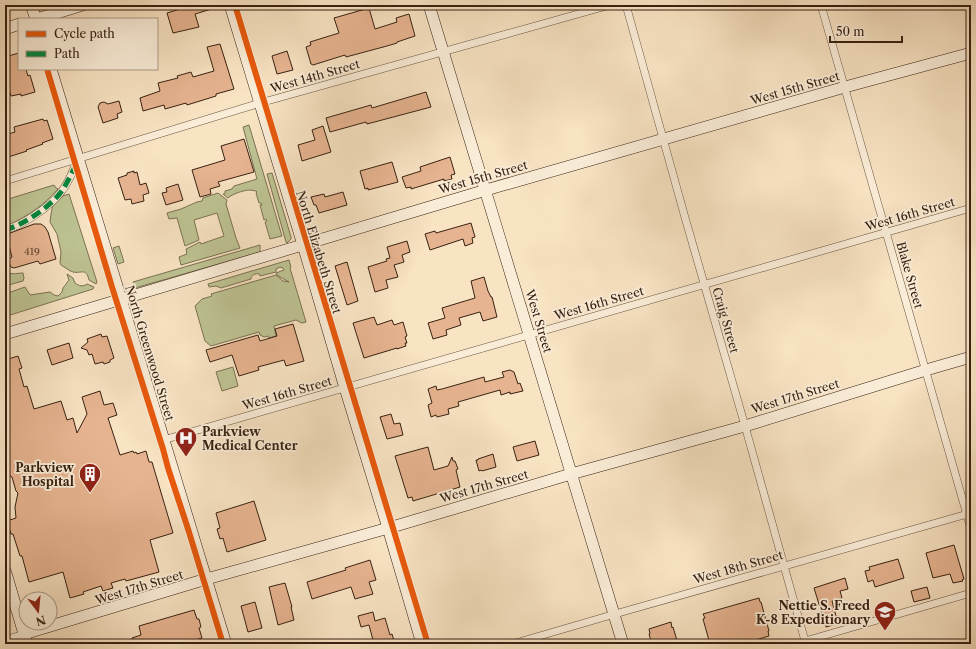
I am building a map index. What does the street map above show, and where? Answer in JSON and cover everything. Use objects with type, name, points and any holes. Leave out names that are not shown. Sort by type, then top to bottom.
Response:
[{"type":"street","points":[[31,5],[36,18]]},
{"type":"street","points":[[39,18],[83,5]]},
{"type":"street","name":"North Elizabeth Street","points":[[230,5],[422,644]]},
{"type":"street","name":"West Street","points":[[429,5],[623,644]]},
{"type":"street","name":"West 14th Street","points":[[5,181],[260,103],[610,5]]},
{"type":"street","name":"Craig Street","points":[[626,5],[805,642],[971,593]]},
{"type":"street","name":"Blake Street","points":[[821,5],[969,514],[971,529]]},
{"type":"street","points":[[5,29],[18,24]]},
{"type":"street","name":"West 15th Street","points":[[5,334],[486,190],[845,87],[971,53]]},
{"type":"street","name":"North Greenwood Street","points":[[51,70],[226,644]]},
{"type":"street","points":[[5,230],[25,221],[54,200],[62,192],[78,159]]},
{"type":"street","name":"West 16th Street","points":[[163,440],[971,208]]},
{"type":"street","name":"West 17th Street","points":[[5,640],[26,639],[206,580],[571,474],[745,426],[971,357]]},
{"type":"street","name":"West 18th Street","points":[[512,644],[969,514]]},
{"type":"street","points":[[5,570],[26,639]]},
{"type":"green space","points":[[249,125],[282,236],[270,239],[265,222],[267,221],[266,219],[264,220],[260,205],[262,205],[259,203],[256,191],[245,191],[228,198],[223,194],[225,194],[225,191],[232,189],[234,186],[257,179],[243,127]]},
{"type":"green space","points":[[272,173],[291,237],[287,243],[267,174]]},
{"type":"green space","points":[[54,185],[58,189],[41,205],[23,218],[5,226],[5,200]]},
{"type":"green space","points":[[218,193],[227,200],[226,204],[240,248],[181,265],[179,257],[187,254],[186,249],[200,242],[201,244],[224,236],[217,213],[194,220],[199,240],[185,246],[177,218],[169,219],[167,213],[202,201],[203,198]]},
{"type":"green space","points":[[69,194],[97,282],[96,284],[89,280],[85,272],[72,271],[60,263],[61,252],[57,234],[50,222],[51,214],[53,204],[63,196]]},
{"type":"green space","points":[[260,245],[260,252],[135,288],[133,282]]},
{"type":"green space","points":[[119,246],[124,262],[118,264],[113,248]]},
{"type":"green space","points":[[289,260],[306,322],[302,323],[296,320],[274,326],[276,336],[269,338],[268,336],[264,337],[260,335],[259,332],[211,346],[205,341],[195,306],[202,299],[212,296],[211,294],[276,275],[283,281],[289,282],[277,275],[276,273],[284,270],[280,267],[276,269],[276,272],[260,276],[259,274],[255,274],[251,279],[221,288],[216,286],[209,287],[208,284]]},
{"type":"green space","points":[[5,270],[11,274],[23,273],[23,281],[5,286]]},
{"type":"green space","points":[[67,274],[73,278],[76,284],[82,286],[87,284],[94,287],[93,289],[7,316],[5,294],[25,287],[30,295],[50,292],[58,296],[69,280]]},
{"type":"green space","points":[[233,367],[238,386],[222,391],[216,372]]},
{"type":"building","points":[[188,5],[218,5],[218,7],[195,14],[199,27],[173,33],[167,13]]},
{"type":"building","points":[[369,8],[375,29],[397,22],[396,18],[409,14],[415,36],[387,46],[346,57],[345,55],[313,65],[311,64],[306,47],[311,45],[310,42],[339,33],[334,18]]},
{"type":"building","points":[[220,44],[234,89],[187,105],[186,103],[165,109],[164,105],[143,111],[140,98],[160,91],[158,83],[178,78],[177,76],[191,72],[193,77],[214,71],[207,47]]},
{"type":"building","points":[[287,51],[293,70],[277,74],[272,56]]},
{"type":"building","points":[[18,53],[18,70],[26,70],[28,76],[30,75],[35,92],[21,96],[21,94],[11,96],[5,80],[5,57]]},
{"type":"building","points":[[426,92],[431,107],[330,132],[326,118],[371,105],[372,108]]},
{"type":"building","points":[[119,101],[122,112],[117,114],[118,118],[103,123],[98,107],[100,103],[104,102],[108,104]]},
{"type":"building","points":[[43,119],[44,121],[47,120],[53,139],[26,150],[27,151],[5,158],[5,135],[15,132],[14,127]]},
{"type":"building","points":[[323,126],[331,152],[302,161],[298,145],[315,140],[312,130]]},
{"type":"building","points":[[244,139],[254,172],[218,182],[220,186],[210,189],[211,194],[200,197],[192,170],[225,160],[221,146]]},
{"type":"building","points":[[450,157],[455,174],[451,175],[452,179],[444,181],[444,179],[411,189],[411,187],[406,188],[402,177],[421,171],[420,167]]},
{"type":"building","points":[[392,162],[398,182],[368,190],[368,188],[365,189],[360,171]]},
{"type":"building","points":[[134,171],[134,173],[137,172],[140,185],[146,183],[149,193],[143,195],[144,201],[132,204],[131,199],[125,200],[118,178]]},
{"type":"building","points":[[178,184],[183,200],[166,205],[162,193],[167,192],[166,188]]},
{"type":"building","points":[[343,192],[347,205],[319,213],[311,197],[324,194],[325,197]]},
{"type":"building","points":[[471,223],[475,237],[472,238],[473,243],[465,246],[463,239],[430,250],[425,234],[435,231],[436,233]]},
{"type":"building","points":[[34,224],[41,224],[45,227],[48,232],[56,259],[40,264],[38,261],[14,268],[11,267],[9,259],[12,257],[9,246],[5,245],[5,235]]},
{"type":"building","points":[[407,241],[410,252],[402,255],[404,262],[394,265],[398,277],[386,280],[388,288],[375,292],[368,267],[387,261],[386,259],[390,258],[387,247]]},
{"type":"building","points":[[347,262],[358,301],[347,305],[335,266]]},
{"type":"building","points":[[484,277],[488,291],[492,297],[497,317],[483,321],[480,312],[459,318],[461,325],[446,330],[447,335],[433,339],[428,323],[445,318],[442,308],[475,298],[471,281]]},
{"type":"building","points":[[374,317],[377,325],[392,320],[394,325],[403,322],[407,336],[405,337],[407,343],[405,343],[406,346],[364,358],[353,323]]},
{"type":"building","points":[[293,324],[304,361],[286,366],[284,360],[258,367],[259,370],[239,376],[232,355],[210,362],[206,350],[258,335],[260,341],[277,336],[275,329]]},
{"type":"building","points":[[101,334],[102,337],[107,336],[114,358],[110,360],[110,362],[104,364],[103,362],[95,364],[92,354],[89,355],[87,350],[81,348],[88,342],[87,339]]},
{"type":"building","points":[[69,343],[73,358],[52,365],[47,350]]},
{"type":"building","name":"Parkview Hospital","points":[[18,356],[22,368],[19,369],[24,387],[27,386],[34,409],[61,401],[67,420],[73,418],[77,433],[87,414],[82,397],[100,391],[104,405],[113,403],[117,415],[108,418],[120,455],[133,451],[137,454],[146,451],[149,462],[152,462],[173,533],[150,540],[159,572],[126,581],[125,579],[111,583],[113,588],[103,591],[101,586],[83,592],[84,594],[70,598],[63,572],[29,582],[22,556],[20,556],[7,521],[16,518],[15,507],[18,493],[12,477],[5,473],[5,360]]},
{"type":"building","points":[[510,370],[514,372],[518,384],[520,383],[523,391],[510,394],[510,392],[501,395],[500,390],[458,402],[459,406],[448,409],[449,414],[431,417],[428,405],[432,403],[428,389],[436,386],[437,390],[442,389],[484,377],[485,382],[504,377],[502,372]]},
{"type":"building","points":[[391,414],[394,424],[400,423],[403,435],[387,439],[380,417]]},
{"type":"building","points":[[535,441],[539,455],[517,461],[513,447]]},
{"type":"building","points":[[428,447],[434,470],[448,466],[452,457],[458,469],[456,470],[460,487],[413,501],[412,497],[408,498],[395,456]]},
{"type":"building","points":[[493,454],[496,467],[479,471],[476,460]]},
{"type":"building","points":[[254,501],[266,540],[227,552],[223,538],[220,539],[217,529],[220,528],[216,513]]},
{"type":"building","points":[[954,545],[964,579],[962,580],[963,581],[953,583],[950,574],[933,578],[926,553]]},
{"type":"building","points":[[898,559],[904,578],[875,587],[873,580],[868,582],[865,571],[870,570],[869,567]]},
{"type":"building","points":[[370,560],[376,580],[369,582],[373,594],[355,599],[351,587],[312,599],[307,582],[346,570],[345,568]]},
{"type":"building","points":[[845,578],[848,589],[840,591],[842,598],[832,601],[836,616],[838,616],[840,623],[826,627],[814,588]]},
{"type":"building","points":[[285,583],[294,620],[278,625],[269,587]]},
{"type":"building","points":[[927,587],[930,598],[914,602],[911,591]]},
{"type":"building","points":[[759,598],[769,631],[769,636],[742,644],[710,644],[703,614]]},
{"type":"building","points":[[255,602],[262,628],[248,632],[241,606]]},
{"type":"building","points":[[194,610],[197,619],[199,619],[201,627],[199,628],[202,638],[182,644],[134,644],[132,638],[141,635],[139,626]]},
{"type":"building","points":[[373,612],[375,621],[385,618],[390,635],[392,634],[395,644],[374,644],[369,625],[361,627],[358,616]]},
{"type":"building","points":[[671,622],[678,644],[652,644],[649,629]]},
{"type":"marked path","points":[[5,230],[28,220],[50,204],[63,189],[76,165]]},
{"type":"cycle path","points":[[235,5],[428,644]]},
{"type":"cycle path","points":[[47,70],[112,287],[223,644]]},
{"type":"place","name":"Parkview Medical Center","points":[[186,458]]},
{"type":"place","name":"Parkview Hospital","points":[[90,494]]},
{"type":"place","name":"Nettie S. Freed K-8 Expeditionary","points":[[885,632]]}]
